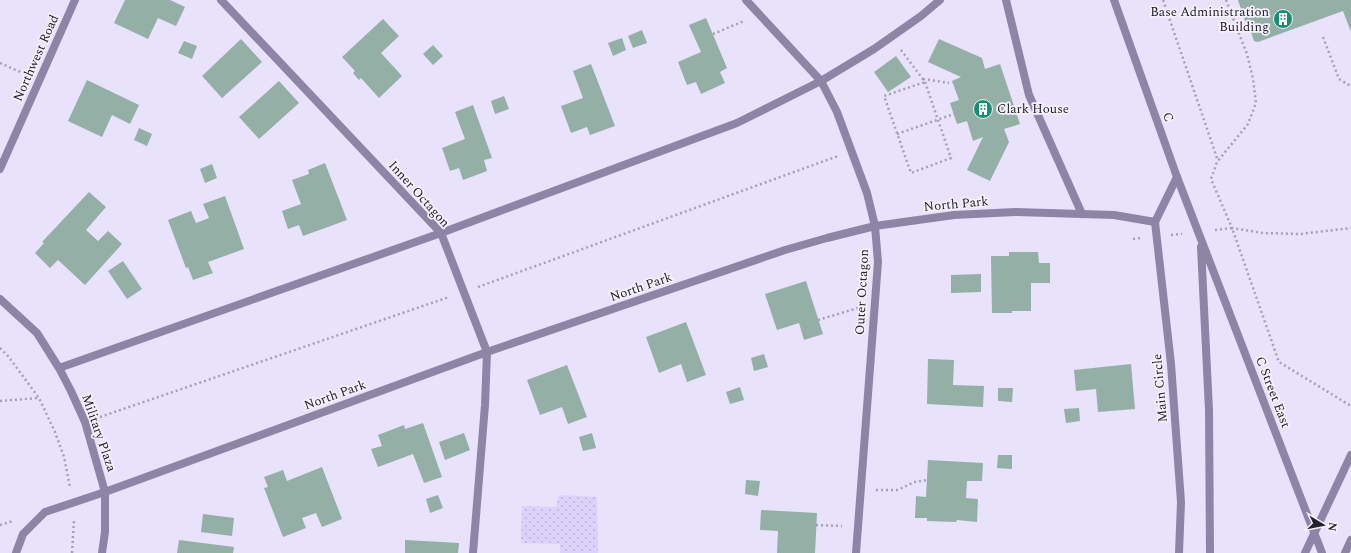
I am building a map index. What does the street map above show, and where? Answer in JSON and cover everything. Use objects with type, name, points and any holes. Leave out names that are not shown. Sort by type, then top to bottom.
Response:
[{"type":"street","name":"Northwest Road","points":[[0,169],[75,0]]},
{"type":"street","name":"Inner Octagon","points":[[221,0],[441,233],[487,352],[485,405],[473,553]]},
{"type":"street","name":"Outer Octagon","points":[[746,0],[821,81],[837,112],[867,194],[875,226],[878,262],[856,553]]},
{"type":"street","points":[[59,368],[441,233],[737,123],[821,81],[874,49],[921,16],[940,0]]},
{"type":"street","points":[[1006,0],[1029,95],[1082,214]]},
{"type":"street","name":"C","points":[[1114,0],[1201,241]]},
{"type":"street","points":[[1154,222],[1177,177]]},
{"type":"street","name":"North Park","points":[[16,553],[23,534],[45,512],[105,492],[487,352],[785,250],[875,226],[954,215],[1015,212],[1114,215],[1154,222]]},
{"type":"street","name":"Main Circle","points":[[1154,222],[1170,364],[1181,502],[1179,553]]},
{"type":"street","points":[[1201,241],[1209,410],[1210,553]]},
{"type":"street","name":"C Street East","points":[[1201,241],[1322,553]]},
{"type":"street","name":"Military Plaza","points":[[0,299],[37,333],[72,391],[85,422],[105,492],[105,532],[102,553]]},
{"type":"street","points":[[1305,553],[1351,455]]},
{"type":"street","points":[[1345,553],[1351,540]]},
{"type":"path","points":[[1163,0],[1218,161]]},
{"type":"path","points":[[1226,0],[1247,54],[1253,79],[1256,103],[1248,124],[1218,161],[1211,179],[1232,228],[1279,362],[1351,406]]},
{"type":"path","points":[[713,34],[760,15]]},
{"type":"path","points":[[1323,37],[1339,79],[1351,86]]},
{"type":"path","points":[[891,38],[923,78],[925,82],[951,158],[911,173],[884,96],[925,82]]},
{"type":"path","points":[[0,63],[39,81]]},
{"type":"path","points":[[923,78],[948,83]]},
{"type":"path","points":[[897,134],[954,114]]},
{"type":"path","points":[[1232,228],[1262,233],[1300,234],[1351,228]]},
{"type":"path","points":[[818,320],[875,304]]},
{"type":"path","points":[[0,348],[8,356],[39,398],[55,432],[64,457],[70,483],[72,503],[74,538],[72,553]]},
{"type":"path","points":[[0,401],[39,398]]},
{"type":"path","points":[[861,490],[898,490],[914,482],[927,480]]},
{"type":"path","points":[[816,525],[858,526]]},
{"type":"shaded area","points":[[559,495],[597,497],[598,553],[560,553],[560,544],[521,543],[522,506],[556,507]]},
{"type":"building","points":[[125,0],[170,0],[185,7],[176,26],[158,18],[148,39],[114,23]]},
{"type":"building","name":"Base Administration Building","points":[[1238,0],[1351,0],[1351,32],[1343,11],[1258,42],[1254,41],[1249,26],[1247,27]]},
{"type":"building","points":[[706,18],[727,68],[720,72],[725,83],[701,94],[696,82],[687,85],[678,62],[701,52],[689,25]]},
{"type":"building","points":[[383,19],[399,36],[381,53],[402,76],[379,98],[361,78],[359,80],[353,73],[355,71],[342,57]]},
{"type":"building","points":[[642,30],[647,43],[633,48],[628,36]]},
{"type":"building","points":[[622,38],[626,50],[613,56],[608,43]]},
{"type":"building","points":[[241,39],[262,62],[222,98],[202,76]]},
{"type":"building","name":"Clark House","points":[[939,39],[982,58],[985,69],[1000,64],[1020,124],[1004,129],[1009,142],[990,181],[967,170],[983,137],[973,141],[967,121],[957,124],[950,103],[959,100],[952,81],[961,77],[928,62]]},
{"type":"building","points":[[184,41],[197,46],[192,59],[178,53]]},
{"type":"building","points":[[433,45],[443,56],[433,65],[423,54]]},
{"type":"building","points":[[896,56],[911,77],[888,92],[874,72]]},
{"type":"building","points":[[591,64],[615,126],[590,135],[587,127],[571,133],[561,106],[583,98],[573,71]]},
{"type":"building","points":[[87,80],[139,105],[130,124],[112,115],[102,137],[68,121]]},
{"type":"building","points":[[279,81],[299,103],[259,139],[239,117]]},
{"type":"building","points":[[504,96],[509,109],[495,114],[491,101]]},
{"type":"building","points":[[473,105],[492,158],[484,160],[487,171],[463,180],[459,168],[450,171],[442,148],[465,139],[455,112]]},
{"type":"building","points":[[139,128],[152,134],[147,146],[134,140]]},
{"type":"building","points":[[325,163],[347,220],[303,236],[299,225],[288,229],[282,211],[301,204],[292,180],[309,174],[308,170]]},
{"type":"building","points":[[212,164],[217,178],[205,183],[200,169]]},
{"type":"building","points":[[89,192],[106,207],[86,230],[98,241],[108,231],[122,244],[85,285],[58,260],[50,268],[35,253],[44,243],[42,242]]},
{"type":"building","points":[[225,196],[244,249],[208,262],[213,273],[193,280],[188,267],[186,268],[168,220],[191,211],[196,223],[209,218],[203,204]]},
{"type":"building","points":[[1009,252],[1038,252],[1039,263],[1050,263],[1050,283],[1031,283],[1031,311],[992,313],[991,256],[1009,256]]},
{"type":"building","points":[[123,261],[142,289],[127,299],[108,271]]},
{"type":"building","points":[[981,274],[981,292],[951,293],[951,275]]},
{"type":"building","points":[[806,281],[823,334],[804,340],[799,323],[777,330],[765,294]]},
{"type":"building","points":[[686,322],[706,375],[687,382],[681,364],[659,373],[646,337]]},
{"type":"building","points":[[764,354],[768,367],[754,371],[751,358]]},
{"type":"building","points":[[928,359],[954,360],[953,385],[984,386],[983,407],[927,404]]},
{"type":"building","points":[[1131,364],[1135,409],[1098,412],[1096,389],[1076,391],[1074,370]]},
{"type":"building","points":[[567,365],[587,417],[568,424],[562,407],[540,415],[527,380]]},
{"type":"building","points":[[740,387],[744,400],[730,404],[726,392]]},
{"type":"building","points":[[998,388],[1013,388],[1012,402],[998,401]]},
{"type":"building","points":[[1079,408],[1080,421],[1066,423],[1064,409]]},
{"type":"building","points":[[423,423],[442,477],[424,483],[413,454],[378,467],[371,449],[382,446],[378,435],[404,425],[405,429]]},
{"type":"building","points":[[464,433],[470,450],[445,460],[439,442]]},
{"type":"building","points":[[592,433],[596,448],[583,451],[579,437]]},
{"type":"building","points":[[998,455],[1012,455],[1012,469],[997,468]]},
{"type":"building","points":[[928,460],[983,463],[982,481],[967,481],[966,498],[978,499],[977,522],[957,520],[956,522],[927,521],[927,518],[915,518],[916,496],[926,497]]},
{"type":"building","points":[[322,467],[342,519],[322,527],[316,513],[302,518],[306,528],[283,537],[264,488],[268,487],[264,477],[283,470],[287,481]]},
{"type":"building","points":[[746,480],[760,481],[758,496],[745,494]]},
{"type":"building","points":[[438,495],[443,508],[430,513],[426,499]]},
{"type":"building","points":[[761,510],[817,513],[815,553],[777,553],[778,531],[760,530]]},
{"type":"building","points":[[203,514],[234,518],[232,536],[201,532]]},
{"type":"building","points":[[179,540],[234,547],[233,553],[177,553]]},
{"type":"building","points":[[405,540],[459,543],[458,553],[405,553]]},
{"type":"place","name":"Base Administration Building","points":[[1283,19]]},
{"type":"place","name":"Clark House","points":[[983,109]]}]
